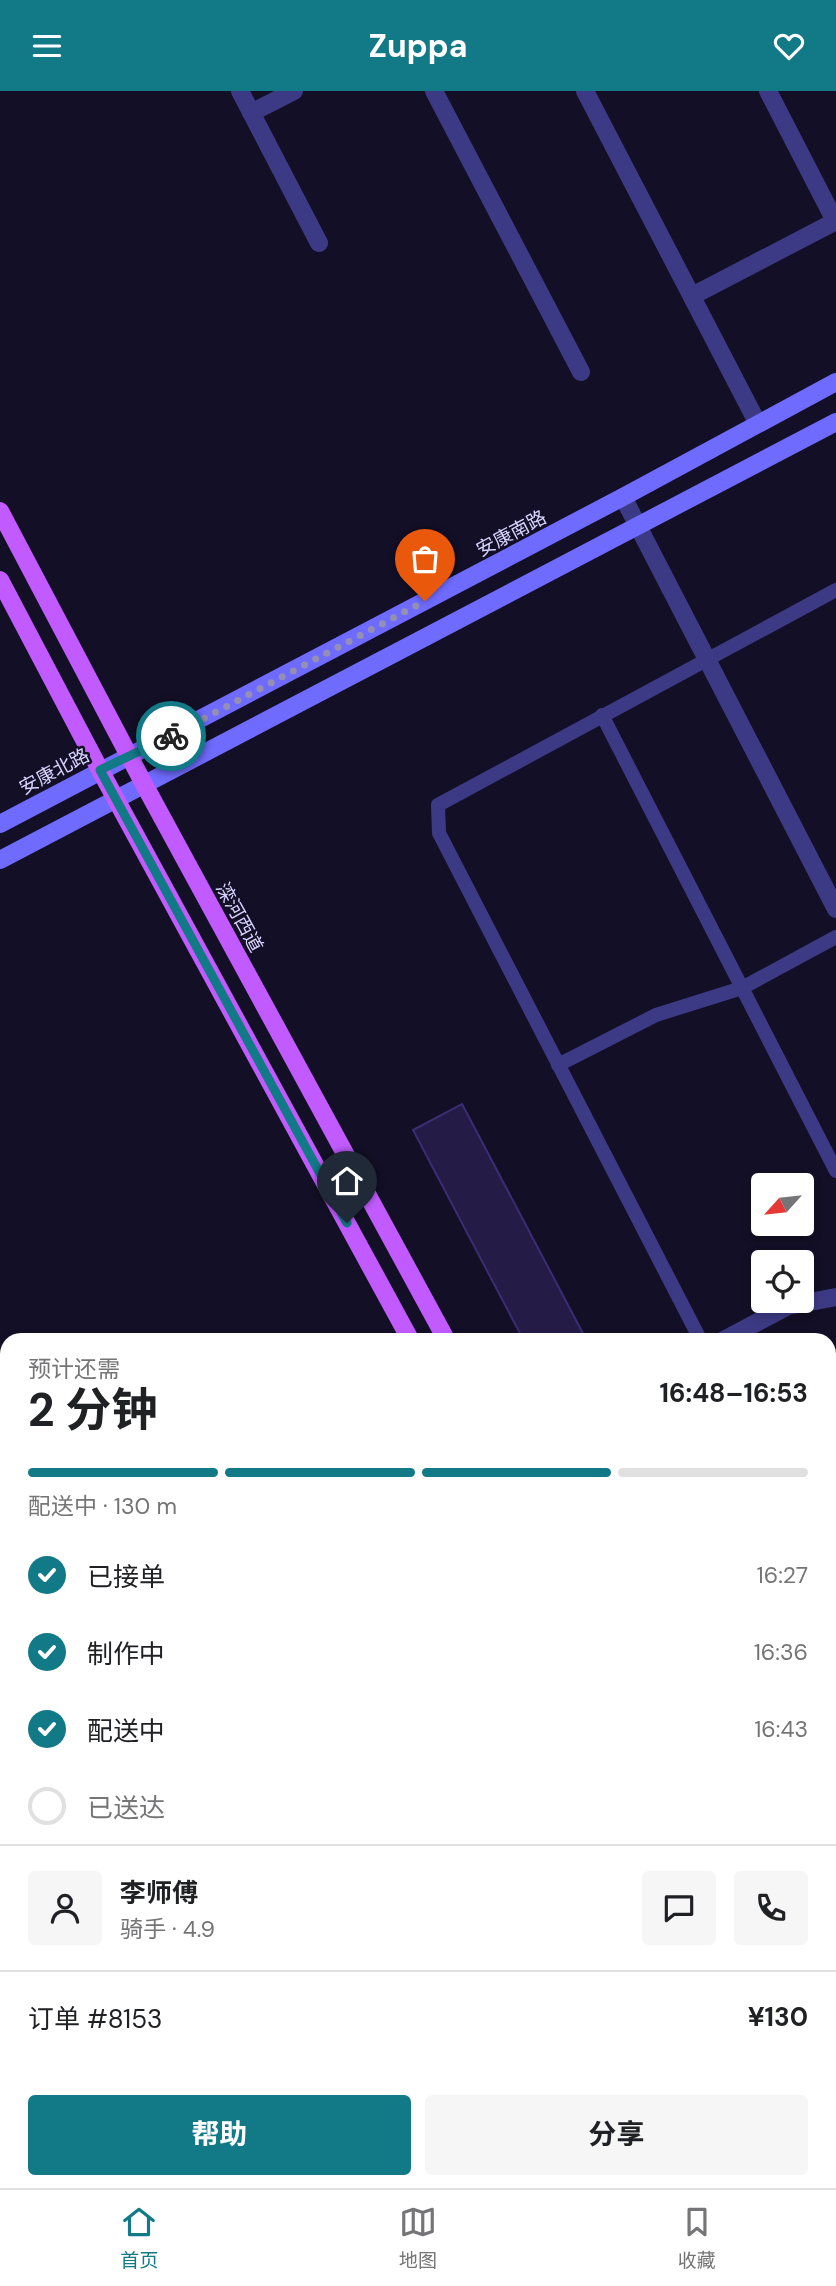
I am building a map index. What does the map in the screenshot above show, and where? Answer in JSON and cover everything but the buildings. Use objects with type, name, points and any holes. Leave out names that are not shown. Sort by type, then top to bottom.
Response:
[{"type":"main road","name":"安康南路","points":[[130,757],[623,497],[836,381]]},
{"type":"main road","points":[[0,860],[836,422]]},
{"type":"main road","name":"滦河西道","points":[[0,511],[145,786],[443,1333]]},
{"type":"main road","points":[[0,580],[100,770],[407,1333]]},
{"type":"main road","name":"安康北路","points":[[0,824],[100,770],[130,757]]},
{"type":"street","points":[[240,91],[319,243]]},
{"type":"street","points":[[251,113],[294,91]]},
{"type":"street","points":[[434,91],[581,372]]},
{"type":"street","points":[[585,91],[757,422]]},
{"type":"street","points":[[692,296],[835,221],[768,91]]},
{"type":"street","points":[[623,497],[836,909]]},
{"type":"street","points":[[737,1333],[788,1306],[836,1297]]},
{"type":"lane","points":[[697,1333],[439,833],[438,805],[836,590]]},
{"type":"lane","points":[[602,715],[836,1171]]},
{"type":"lane","points":[[558,1065],[656,1015],[742,988],[836,937]]},
{"type":"way so far","points":[[171,736],[425,601]]},
{"type":"route","points":[[171,736],[100,770],[347,1223]]}]
